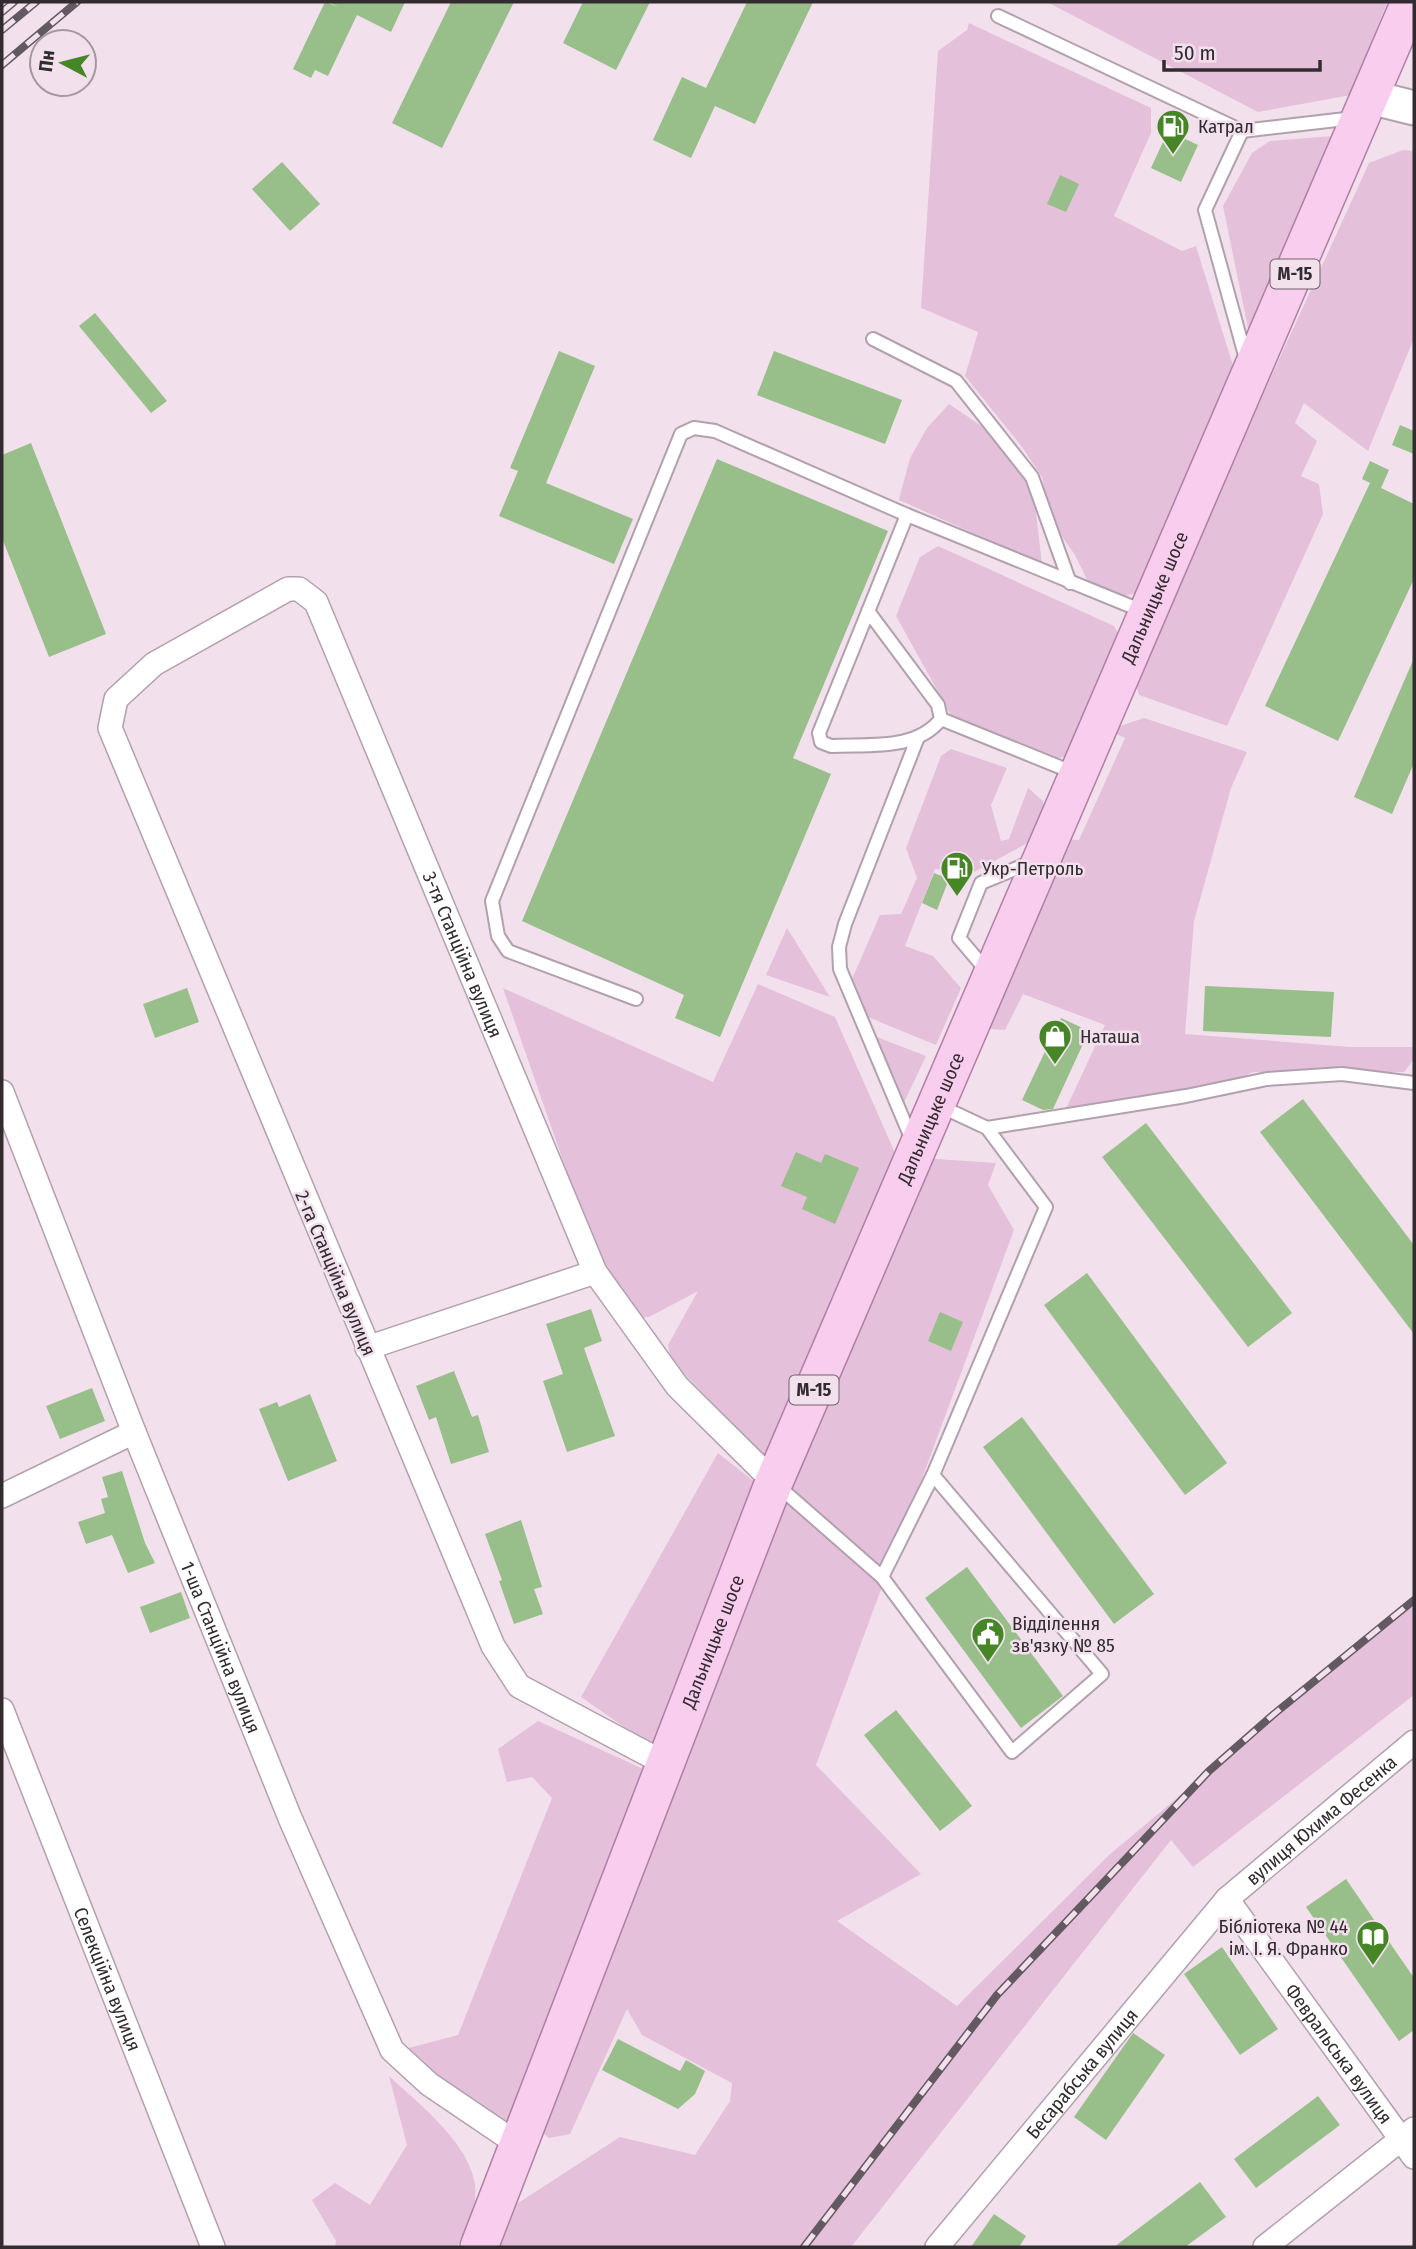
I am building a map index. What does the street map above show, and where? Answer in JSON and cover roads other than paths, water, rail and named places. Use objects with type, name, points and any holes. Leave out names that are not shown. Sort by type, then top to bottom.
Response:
[{"type":"main road","name":"Дальницьке шосе","points":[[480,2247],[774,1482],[1410,2]]},
{"type":"street","points":[[1366,107],[1414,108]]},
{"type":"street","name":"3-тя Станційна вулиця","points":[[116,699],[153,664],[288,589],[299,589],[316,602],[595,1272],[677,1385],[774,1482]]},
{"type":"street","name":"2-га Станційна вулиця","points":[[116,699],[110,728],[493,1646],[519,1686],[666,1764]]},
{"type":"street","name":"1-ша Станційна вулиця","points":[[2,1092],[134,1432],[290,1818],[392,2050],[429,2084],[519,2145]]},
{"type":"street","points":[[367,1349],[595,1272]]},
{"type":"street","points":[[2,1496],[134,1432]]},
{"type":"street","name":"Селекційна вулиця","points":[[2,1710],[213,2247]]},
{"type":"street","name":"вулиця Юхима Фесенка","points":[[1227,1899],[1414,1742]]},
{"type":"street","name":"Февральська вулиця","points":[[1227,1899],[1410,2142]]},
{"type":"street","name":"Бесарабська вулиця","points":[[937,2247],[1227,1899]]},
{"type":"street","points":[[1265,2247],[1410,2142]]},
{"type":"lane","points":[[998,16],[1241,131],[1366,107]]},
{"type":"lane","points":[[1241,131],[1205,209],[1251,376]]},
{"type":"lane","points":[[873,339],[956,381],[1032,477],[1070,583]]},
{"type":"lane","points":[[636,999],[508,951],[498,936],[492,901],[681,435],[694,428],[715,431],[906,515],[1149,614]]},
{"type":"lane","points":[[906,515],[819,733],[821,742],[831,746],[892,743],[931,731],[941,719]]},
{"type":"lane","points":[[868,611],[938,705],[941,719]]},
{"type":"lane","points":[[941,719],[1078,775]]},
{"type":"lane","points":[[916,1150],[840,969],[839,947],[845,923],[918,737]]},
{"type":"lane","points":[[987,1128],[1186,1096],[1267,1079],[1342,1074],[1414,1083]]},
{"type":"lane","points":[[881,1577],[933,1475],[1046,1207],[987,1128],[936,1104]]},
{"type":"lane","points":[[774,1482],[881,1577],[1012,1752],[1102,1674],[933,1475]]},
{"type":"railway","points":[[2,12],[14,2]]},
{"type":"railway","points":[[2,30],[36,2]]},
{"type":"railway","points":[[2,65],[77,2]]},
{"type":"railway","points":[[804,2247],[997,1995],[1209,1771],[1274,1714],[1414,1600]]},
{"type":"place","name":"Катрал","points":[[1173,156]]},
{"type":"place","name":"Укр-Петроль","points":[[957,898]]},
{"type":"place","name":"Наташа","points":[[1055,1066]]},
{"type":"place","name":"Відділення зв'язку № 85","points":[[988,1664]]},
{"type":"place","name":"Бібліотека № 44 ім. І. Я. Франко","points":[[1373,1967]]}]
